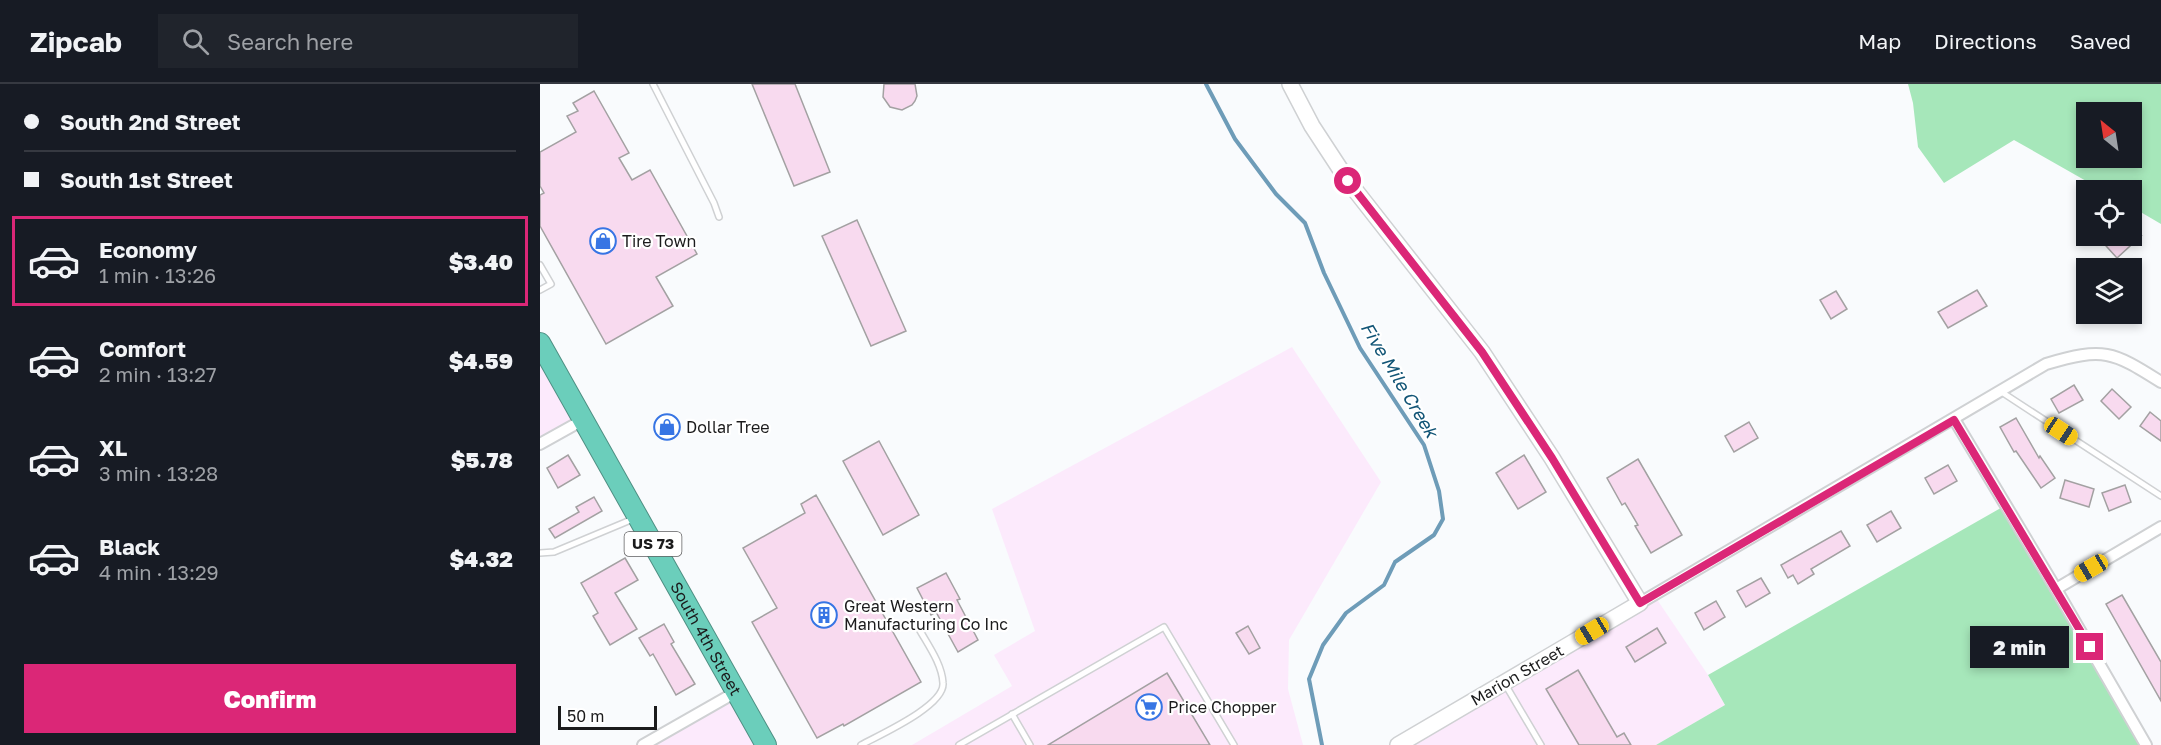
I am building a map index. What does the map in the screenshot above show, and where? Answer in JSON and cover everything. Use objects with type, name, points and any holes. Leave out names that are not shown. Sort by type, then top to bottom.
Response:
[{"type":"highway","name":"South 4th Street","points":[[540,343],[766,745]]},
{"type":"street","points":[[1290,84],[1312,126],[1348,181],[1482,352],[1552,458],[1640,603]]},
{"type":"street","name":"Marion Street","points":[[1398,745],[2046,364],[2072,356],[2099,353],[2121,358],[2161,382]]},
{"type":"street","points":[[540,444],[583,420]]},
{"type":"street","points":[[1954,420],[2056,589],[2146,745]]},
{"type":"street","points":[[2056,589],[2161,527]]},
{"type":"street","points":[[645,744],[736,692]]},
{"type":"lane","points":[[653,84],[714,203],[718,217]]},
{"type":"lane","points":[[540,265],[551,284],[540,290]]},
{"type":"lane","points":[[2000,392],[2161,496]]},
{"type":"lane","points":[[540,553],[554,552],[638,517]]},
{"type":"lane","points":[[959,745],[1164,627],[1234,745]]},
{"type":"lane","points":[[861,745],[926,708],[937,699],[944,687],[941,672],[919,629]]},
{"type":"lane","points":[[1504,682],[1541,745]]},
{"type":"lane","points":[[1012,714],[1030,745]]},
{"type":"lane","points":[[873,739],[876,745]]},
{"type":"shaded area","points":[[540,343],[583,420],[540,444]]},
{"type":"shaded area","points":[[1292,347],[1381,482],[1289,640],[1288,689],[1303,745],[912,745],[1012,686],[994,655],[1035,631],[992,509]]},
{"type":"shaded area","points":[[1654,595],[1708,675],[1725,705],[1656,745],[1398,745]]},
{"type":"shaded area","points":[[736,692],[766,745],[648,745]]},
{"type":"green space","points":[[1908,84],[2161,84],[2161,224],[2142,213],[2142,180],[2084,180],[2014,140],[1944,183],[1918,147],[1913,103]]},
{"type":"green space","points":[[2006,505],[2146,745],[1656,745],[1725,705],[1708,675]]},
{"type":"building","points":[[752,84],[795,84],[830,172],[794,186]]},
{"type":"building","points":[[884,84],[915,84],[917,96],[915,101],[902,110],[890,107],[883,97]]},
{"type":"building","points":[[594,91],[629,153],[619,158],[632,180],[650,170],[697,254],[656,277],[673,306],[606,344],[540,226],[540,195],[544,193],[540,186],[540,152],[576,132],[567,116],[578,111],[573,103]]},
{"type":"building","points":[[857,220],[906,331],[871,346],[822,236]]},
{"type":"building","points":[[2106,246],[2130,246],[2117,258]]},
{"type":"building","points":[[1977,290],[1987,306],[1948,328],[1938,312]]},
{"type":"building","points":[[1836,291],[1847,309],[1831,319],[1820,300]]},
{"type":"building","points":[[2074,385],[2083,400],[2059,413],[2051,399]]},
{"type":"building","points":[[2112,389],[2131,407],[2119,419],[2101,401]]},
{"type":"building","points":[[2150,412],[2161,421],[2161,441],[2140,426]]},
{"type":"building","points":[[2016,418],[2039,458],[2040,456],[2055,478],[2041,488],[2016,451],[2014,452],[2000,427]]},
{"type":"building","points":[[1749,422],[1758,438],[1734,452],[1725,436]]},
{"type":"building","points":[[879,441],[919,515],[883,535],[843,461]]},
{"type":"building","points":[[568,455],[580,475],[558,488],[547,468]]},
{"type":"building","points":[[1524,455],[1546,492],[1518,509],[1496,473]]},
{"type":"building","points":[[1638,459],[1682,535],[1651,553],[1635,526],[1638,525],[1625,503],[1622,505],[1607,478]]},
{"type":"building","points":[[1948,465],[1957,481],[1934,494],[1925,478]]},
{"type":"building","points":[[2065,480],[2094,489],[2089,507],[2060,498]]},
{"type":"building","points":[[2125,485],[2131,502],[2109,511],[2102,493]]},
{"type":"building","name":"Great Western Manufacturing Co Inc","points":[[816,495],[921,682],[844,726],[843,724],[817,738],[752,622],[777,608],[743,548],[805,513],[801,504]]},
{"type":"building","points":[[594,497],[602,511],[555,538],[549,529],[579,512],[576,507]]},
{"type":"building","points":[[1891,511],[1901,528],[1877,542],[1867,525]]},
{"type":"building","points":[[1841,531],[1850,546],[1811,569],[1814,574],[1798,584],[1793,575],[1788,578],[1781,565]]},
{"type":"building","points":[[625,558],[638,580],[615,593],[637,629],[610,645],[593,616],[598,613],[581,583]]},
{"type":"building","points":[[946,573],[978,640],[958,652],[936,612],[931,615],[917,588]]},
{"type":"building","points":[[1761,578],[1770,593],[1746,607],[1737,591]]},
{"type":"building","points":[[2122,595],[2161,662],[2161,701],[2106,604]]},
{"type":"building","points":[[1716,601],[1725,617],[1704,630],[1695,613]]},
{"type":"building","points":[[664,624],[674,642],[671,644],[695,684],[676,695],[653,654],[650,656],[639,638]]},
{"type":"building","points":[[1248,626],[1260,648],[1249,654],[1236,633]]},
{"type":"building","points":[[1657,628],[1666,643],[1635,662],[1626,647]]},
{"type":"building","points":[[1578,670],[1617,737],[1624,733],[1631,745],[1579,745],[1546,689]]},
{"type":"building","name":"Price Chopper","points":[[1167,673],[1210,745],[1048,745]]},
{"type":"waterway","name":"Five Mile Creek","points":[[1206,84],[1235,139],[1276,194],[1305,223],[1324,273],[1360,348],[1424,445],[1439,491],[1443,519],[1434,535],[1395,562],[1384,585],[1346,613],[1323,645],[1309,679],[1322,745]]},
{"type":"place","name":"Tire Town","points":[[603,241]]},
{"type":"place","name":"Dollar Tree","points":[[667,427]]},
{"type":"place","name":"Great Western Manufacturing Co Inc","points":[[824,615]]},
{"type":"place","name":"Price Chopper","points":[[1149,707]]},
{"type":"route","points":[[1348,181],[1482,352],[1552,458],[1640,603],[1954,420],[2090,647]]}]
